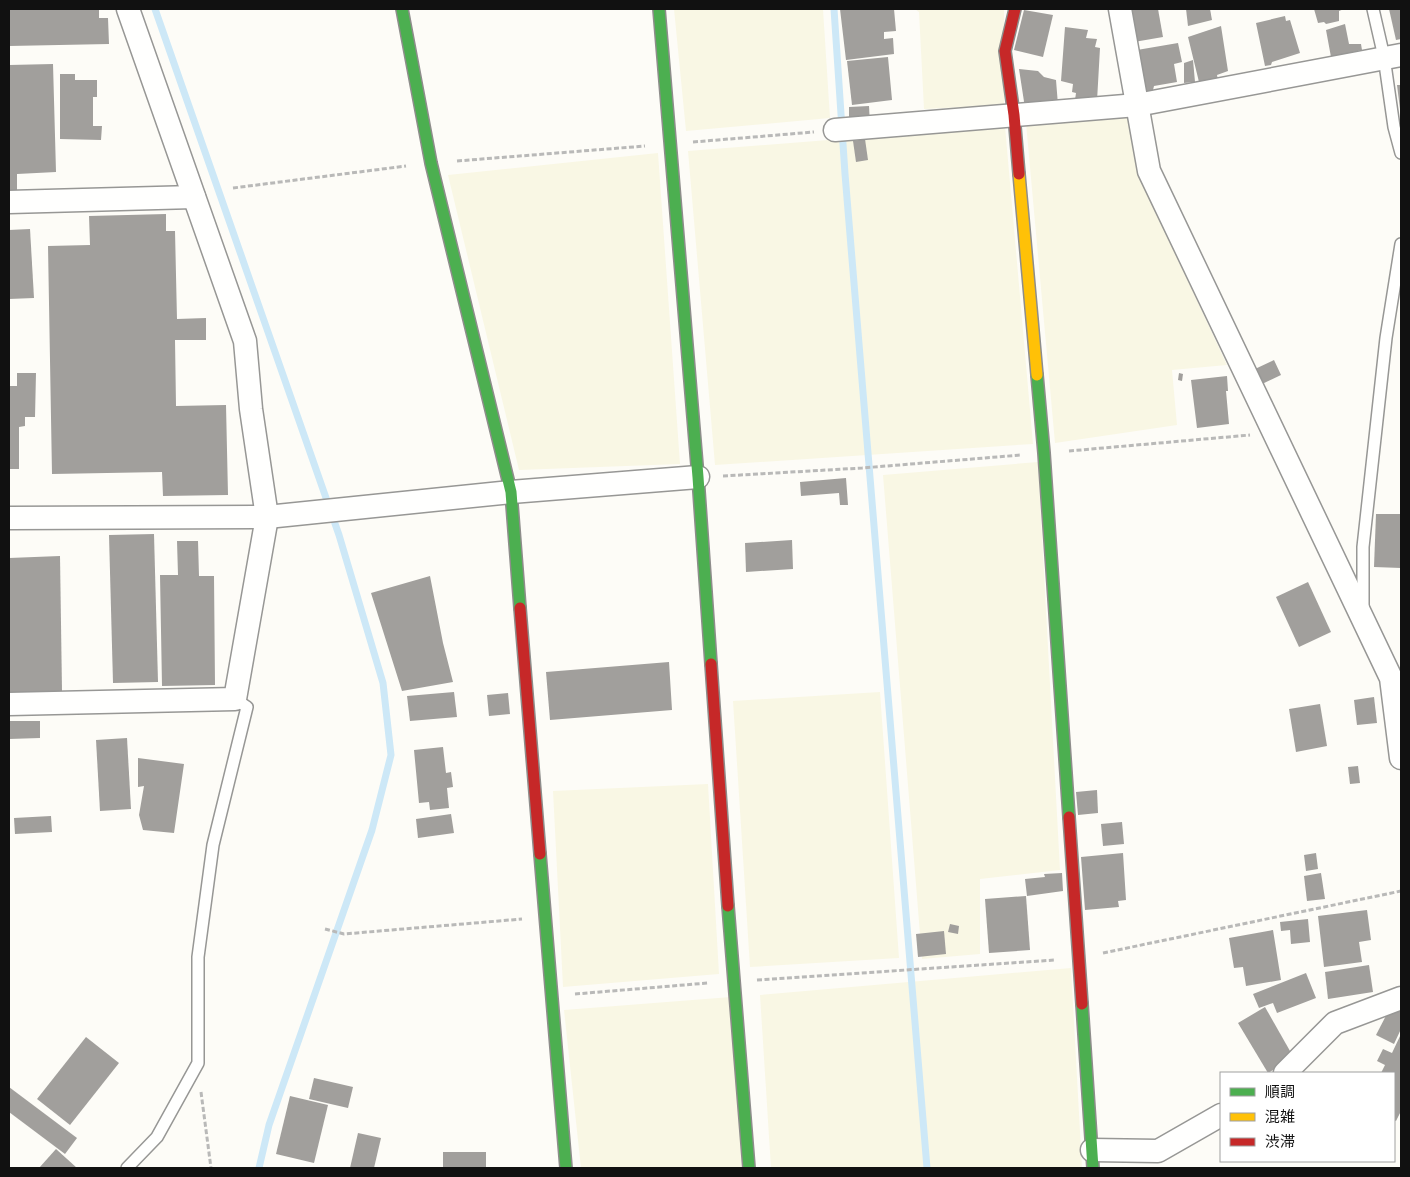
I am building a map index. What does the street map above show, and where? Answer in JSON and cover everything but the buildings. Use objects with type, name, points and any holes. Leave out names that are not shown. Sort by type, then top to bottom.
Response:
[{"type":"street","points":[[9,704],[235,699],[267,517],[251,409],[245,340],[128,9]]},
{"type":"street","points":[[402,9],[431,163],[511,492],[566,1168]]},
{"type":"street","points":[[659,9],[698,477],[733,982],[749,1168]]},
{"type":"street","points":[[1015,9],[1005,51],[1014,115],[1044,453],[1092,1159],[1158,1151],[1220,1116]]},
{"type":"street","points":[[1120,9],[1149,171],[1391,678],[1401,758]]},
{"type":"street","points":[[842,130],[1137,105],[1393,56]]},
{"type":"street","points":[[9,202],[194,197]]},
{"type":"street","points":[[9,518],[267,517],[511,492],[698,477]]},
{"type":"street","points":[[1286,1072],[1335,1023],[1401,998]]},
{"type":"lane","points":[[1373,9],[1393,56],[1394,127],[1401,153]]},
{"type":"lane","points":[[1362,620],[1362,547],[1386,338],[1401,244]]},
{"type":"lane","points":[[127,1168],[157,1137],[198,1063],[198,957],[213,846],[247,707],[235,699]]},
{"type":"path","points":[[233,188],[431,163],[842,130]]},
{"type":"path","points":[[698,477],[877,467],[1273,433]]},
{"type":"path","points":[[902,971],[1077,959],[1401,891]]},
{"type":"path","points":[[325,929],[344,934],[545,917]]},
{"type":"path","points":[[198,1063],[211,1168]]},
{"type":"shaded area","points":[[674,9],[823,9],[830,118],[686,131]]},
{"type":"shaded area","points":[[915,9],[1004,9],[1004,105],[924,109],[919,12]]},
{"type":"shaded area","points":[[1130,113],[1141,180],[1227,365],[1172,370],[1177,425],[1055,443],[1026,123]]},
{"type":"shaded area","points":[[1005,126],[1033,444],[715,465],[688,151]]},
{"type":"shaded area","points":[[658,153],[680,464],[519,470],[448,175]]},
{"type":"shaded area","points":[[1038,462],[1060,870],[980,879],[980,954],[922,959],[883,475]]},
{"type":"shaded area","points":[[880,692],[899,958],[750,967],[733,701]]},
{"type":"shaded area","points":[[708,784],[719,974],[563,987],[553,791]]},
{"type":"shaded area","points":[[1071,968],[1082,1168],[771,1168],[760,995]]},
{"type":"shaded area","points":[[731,997],[742,1168],[581,1168],[564,1010]]},
{"type":"waterway","points":[[155,9],[339,535],[383,683],[391,755],[372,830],[269,1125],[259,1168]]},
{"type":"waterway","points":[[834,9],[845,174],[927,1168]]},
{"type":"traffic: fast","points":[[402,9],[431,163],[511,492],[520,608]]},
{"type":"traffic: fast","points":[[659,9],[698,477],[711,664]]},
{"type":"traffic: fast","points":[[1037,375],[1069,817]]},
{"type":"traffic: fast","points":[[540,854],[566,1168]]},
{"type":"traffic: fast","points":[[728,906],[749,1168]]},
{"type":"traffic: fast","points":[[1082,1004],[1093,1168]]},
{"type":"traffic: slow","points":[[1019,174],[1037,375]]},
{"type":"traffic: jam","points":[[1015,9],[1005,51],[1014,115],[1019,174]]},
{"type":"traffic: jam","points":[[520,608],[540,854]]},
{"type":"traffic: jam","points":[[711,664],[728,906]]},
{"type":"traffic: jam","points":[[1069,817],[1082,1004]]}]
